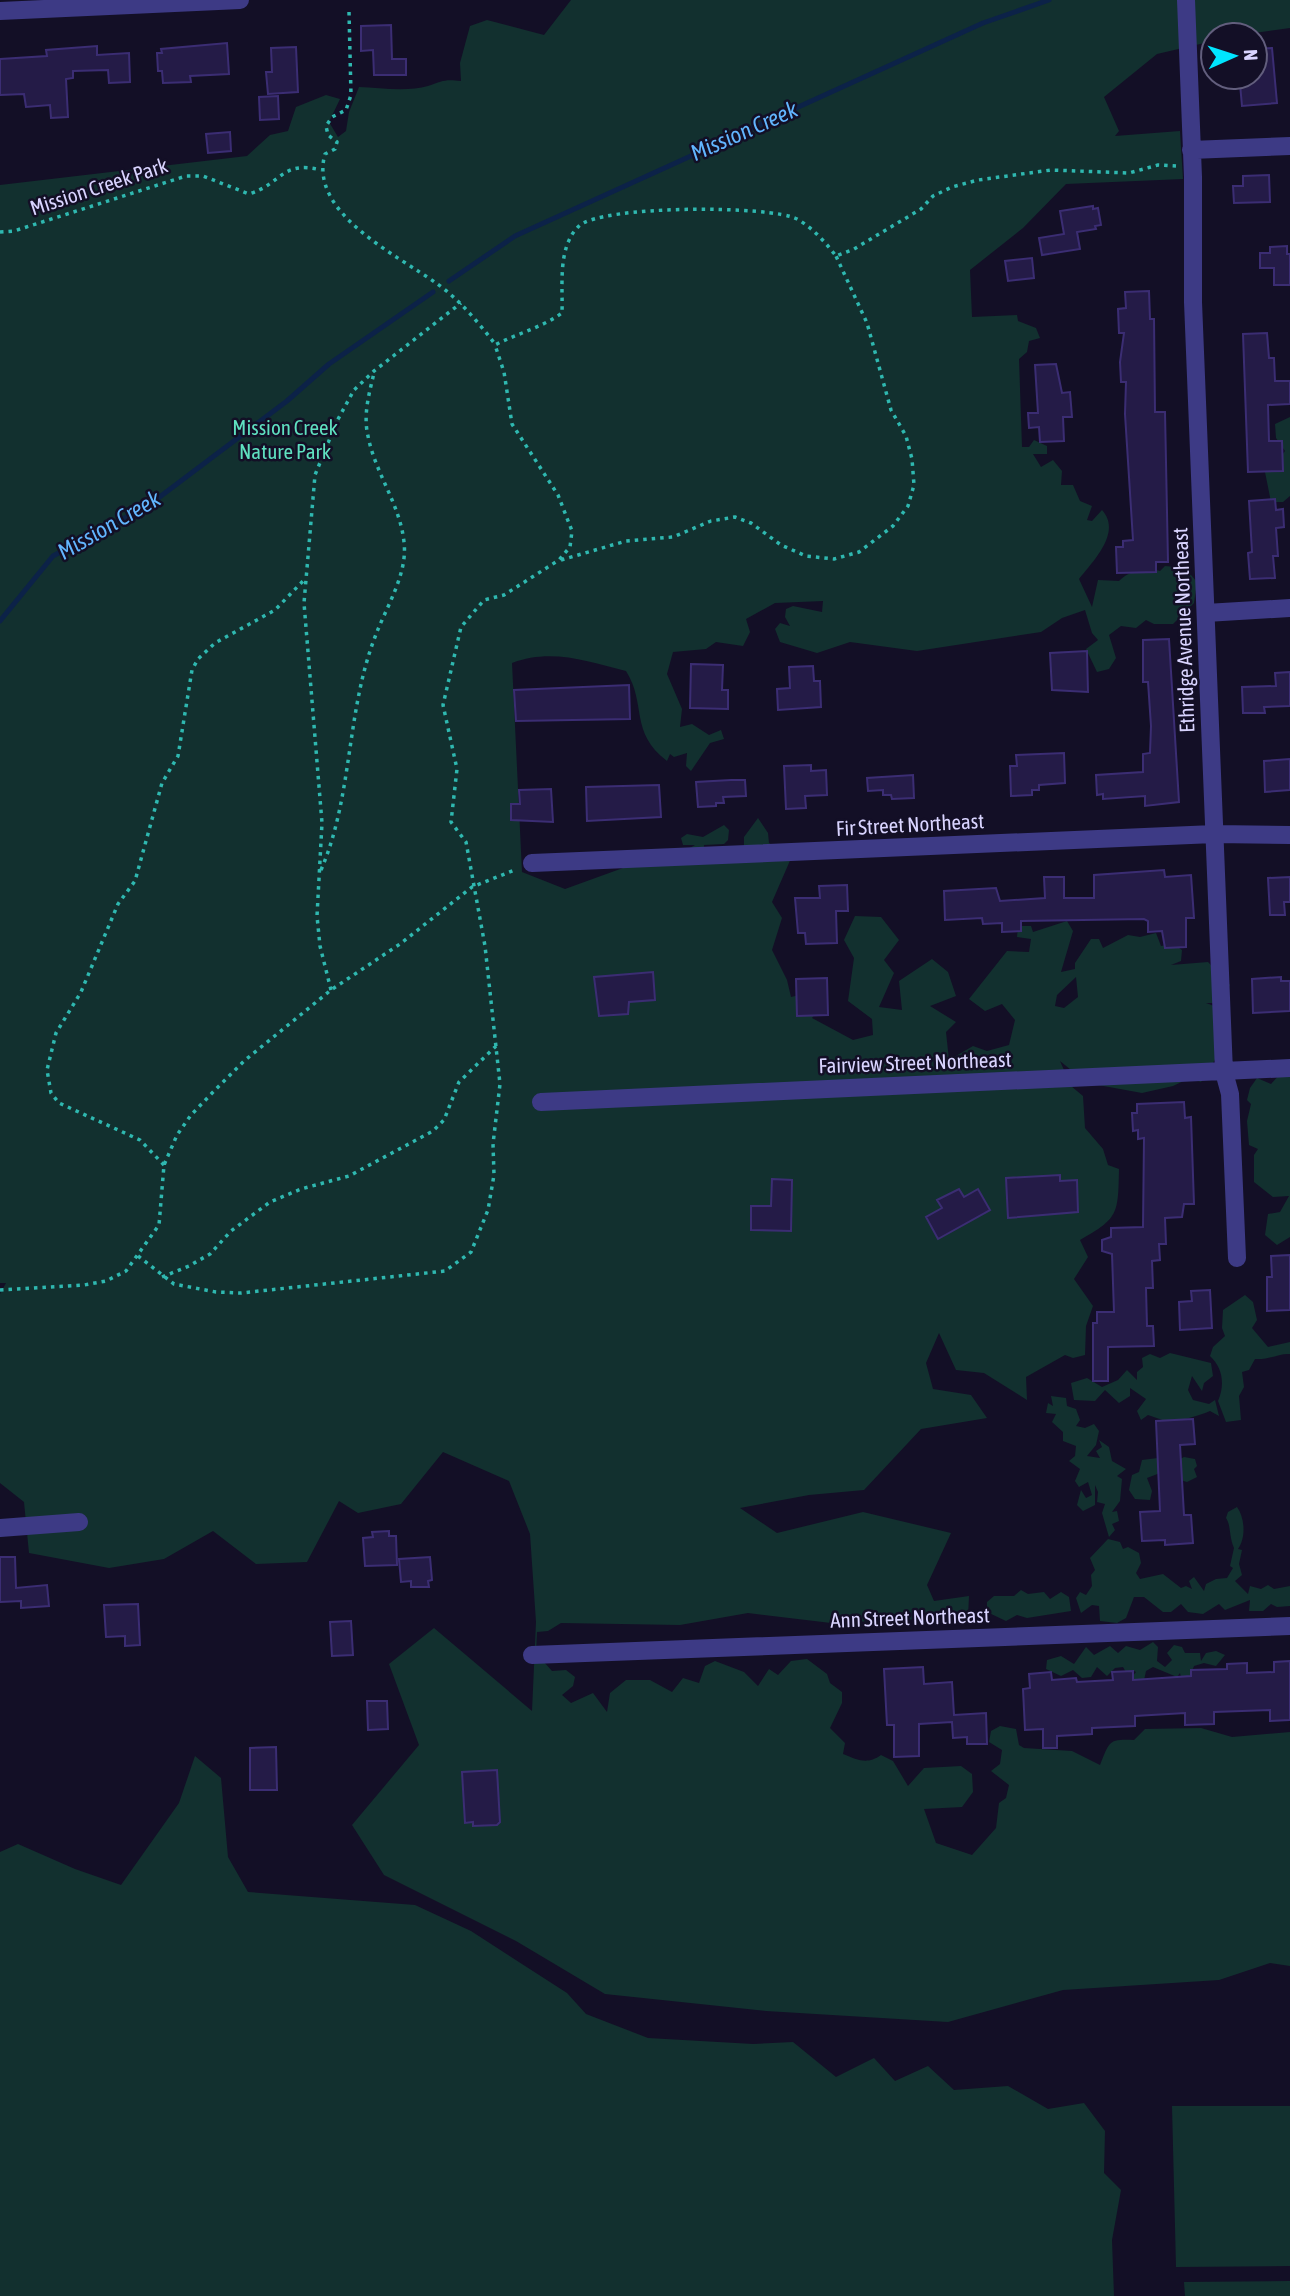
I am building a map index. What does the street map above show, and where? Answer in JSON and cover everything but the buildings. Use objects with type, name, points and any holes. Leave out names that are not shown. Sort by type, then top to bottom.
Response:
[{"type":"street","points":[[0,11],[240,0]]},
{"type":"street","name":"Ethridge Avenue Northeast","points":[[1186,0],[1193,302],[1214,834],[1224,1072],[1230,1094],[1237,1258]]},
{"type":"street","points":[[1191,150],[1290,146]]},
{"type":"street","points":[[1206,613],[1290,608]]},
{"type":"street","name":"Fir Street Northeast","points":[[532,863],[1214,834],[1290,835]]},
{"type":"street","name":"Fairview Street Northeast","points":[[541,1102],[1290,1068]]},
{"type":"street","points":[[0,1528],[79,1522]]},
{"type":"street","name":"Ann Street Northeast","points":[[532,1655],[1290,1626]]},
{"type":"path","points":[[349,12],[351,96],[346,110],[332,117],[326,126],[328,135],[337,142],[335,149],[326,154],[321,170],[336,204],[349,219],[380,247],[435,282],[461,303],[495,345],[504,372],[512,424],[558,495],[572,531],[570,547],[559,560]]},
{"type":"path","name":"Mission Creek Park","points":[[0,232],[14,231],[186,176],[203,176],[249,194],[274,184],[283,171],[301,165],[321,170]]},
{"type":"path","points":[[836,256],[921,209],[933,196],[952,187],[978,180],[1051,170],[1089,174],[1129,173],[1158,165],[1182,167]]},
{"type":"path","points":[[138,1256],[173,1284],[193,1289],[241,1293],[445,1271],[471,1252],[488,1210],[494,1175],[493,1144],[500,1084],[485,946],[472,887],[466,842],[452,822],[457,769],[443,705],[461,627],[484,600],[504,595],[559,560],[626,541],[673,537],[712,521],[735,517],[751,523],[781,545],[806,556],[834,559],[859,552],[893,526],[908,506],[914,485],[912,459],[906,436],[891,410],[867,323],[836,256],[819,236],[796,218],[758,211],[637,210],[597,217],[580,225],[570,239],[561,279],[562,313],[544,326],[522,330],[495,345]]},
{"type":"path","points":[[331,990],[320,946],[322,823],[314,752],[313,694],[304,603],[315,475],[337,421],[354,390],[374,371],[461,303]]},
{"type":"path","points":[[320,873],[339,821],[352,726],[369,654],[404,561],[401,524],[368,435],[366,415],[374,371]]},
{"type":"path","points":[[164,1165],[140,1140],[59,1103],[51,1093],[47,1070],[51,1050],[56,1033],[81,992],[118,904],[135,881],[162,783],[177,756],[185,723],[188,689],[198,659],[215,643],[275,610],[306,578]]},
{"type":"path","points":[[0,1290],[106,1281],[126,1271],[159,1225],[164,1165],[177,1135],[191,1115],[244,1061],[331,990],[409,938],[472,887],[532,863]]},
{"type":"path","points":[[162,1277],[210,1254],[231,1231],[270,1202],[301,1189],[349,1177],[433,1131],[444,1120],[459,1082],[497,1044]]},
{"type":"green space","name":"Mission Creek Nature Park","points":[[571,0],[1290,0],[1290,28],[1269,31],[1269,21],[1199,21],[1199,44],[1157,54],[1104,97],[1119,131],[1115,136],[1180,131],[1183,179],[1066,184],[1023,228],[970,270],[972,317],[1017,315],[1018,321],[1036,328],[1040,338],[1029,341],[1027,352],[1019,359],[1022,447],[1029,447],[1034,440],[1047,446],[1047,454],[1033,454],[1041,467],[1053,460],[1062,471],[1061,485],[1073,485],[1080,501],[1092,506],[1087,520],[1092,521],[1102,510],[1107,519],[1109,527],[1104,546],[1079,579],[1092,607],[1098,580],[1119,581],[1133,572],[1149,569],[1160,571],[1165,566],[1185,568],[1197,582],[1194,603],[1173,624],[1154,624],[1146,620],[1136,628],[1121,626],[1109,635],[1116,658],[1109,669],[1097,672],[1086,649],[1098,640],[1092,633],[1085,610],[1062,618],[1041,632],[917,651],[850,642],[817,653],[780,642],[775,629],[780,623],[790,626],[785,617],[786,609],[793,606],[822,612],[823,601],[775,603],[746,619],[750,632],[743,646],[716,642],[706,649],[673,652],[667,674],[682,709],[680,727],[692,724],[709,735],[721,730],[724,739],[710,743],[691,771],[686,766],[687,753],[674,757],[670,754],[667,761],[655,750],[643,728],[636,695],[626,671],[555,656],[512,663],[522,872],[565,889],[645,860],[671,859],[695,845],[683,845],[681,838],[687,834],[703,837],[724,825],[729,830],[728,840],[724,844],[704,845],[703,861],[744,851],[744,837],[758,818],[768,833],[769,843],[792,856],[772,902],[782,918],[772,950],[787,980],[791,997],[808,993],[819,1009],[812,1018],[853,1040],[873,1035],[872,1019],[848,1001],[854,958],[844,940],[855,916],[881,917],[899,940],[884,960],[894,973],[879,1007],[902,1010],[899,981],[932,959],[948,972],[956,996],[930,1006],[956,1022],[946,1032],[949,1060],[973,1046],[987,1051],[1009,1045],[1015,1020],[1002,1004],[985,1011],[969,999],[1007,951],[1029,952],[1031,939],[1017,937],[1018,926],[1031,926],[1033,932],[1067,921],[1073,931],[1061,972],[1075,969],[1075,963],[1091,939],[1099,939],[1103,948],[1128,935],[1140,937],[1156,933],[1161,946],[1173,944],[1182,950],[1181,961],[1171,965],[1208,962],[1230,985],[1219,1003],[1206,1003],[1217,1007],[1216,1058],[1201,1082],[1190,1078],[1173,1086],[1142,1093],[1087,1083],[1060,1061],[1071,1086],[1083,1096],[1085,1128],[1103,1149],[1108,1165],[1119,1169],[1114,1213],[1102,1226],[1080,1240],[1088,1257],[1074,1279],[1093,1306],[1086,1326],[1085,1355],[1073,1358],[1065,1355],[1026,1377],[1027,1400],[984,1373],[956,1370],[939,1333],[926,1363],[933,1389],[971,1395],[987,1418],[921,1429],[864,1490],[809,1495],[740,1508],[777,1533],[863,1512],[951,1533],[927,1585],[934,1601],[969,1596],[968,1617],[831,1623],[748,1613],[680,1625],[561,1623],[548,1631],[537,1632],[536,1653],[552,1671],[566,1670],[575,1677],[573,1686],[562,1695],[571,1703],[593,1693],[607,1712],[610,1693],[626,1680],[650,1680],[672,1692],[683,1678],[699,1683],[705,1666],[715,1661],[744,1672],[758,1686],[769,1669],[778,1675],[791,1661],[807,1659],[827,1674],[830,1683],[842,1692],[842,1703],[830,1728],[845,1743],[843,1754],[867,1761],[881,1755],[893,1761],[908,1786],[924,1768],[961,1766],[972,1774],[973,1792],[962,1807],[924,1809],[936,1843],[972,1855],[996,1828],[999,1803],[1006,1798],[1009,1785],[991,1771],[1000,1764],[1002,1750],[989,1742],[991,1731],[1000,1726],[1016,1729],[1019,1745],[1024,1748],[1072,1751],[1100,1765],[1111,1743],[1134,1740],[1145,1729],[1201,1728],[1232,1737],[1290,1732],[1290,1966],[1270,1963],[1219,1980],[1063,1990],[948,2022],[766,2011],[605,1994],[516,1941],[384,1875],[352,1825],[419,1745],[389,1664],[434,1628],[532,1711],[536,1622],[530,1534],[509,1481],[443,1452],[401,1504],[358,1513],[339,1501],[307,1562],[256,1564],[213,1531],[164,1559],[109,1568],[29,1553],[24,1502],[0,1483],[0,1294],[6,1283],[0,1283],[0,185],[247,156],[270,135],[288,131],[296,107],[326,95],[340,99],[329,122],[338,137],[346,131],[349,112],[359,87],[412,89],[444,81],[461,81],[460,63],[470,26],[487,20],[544,35]],"holes":[[[1076,977],[1078,997],[1064,1008],[1055,1006],[1057,995]]]},
{"type":"green space","points":[[1290,417],[1290,496],[1283,502],[1271,502],[1264,467],[1275,464],[1285,451],[1276,438],[1275,424]]},
{"type":"green space","points":[[1290,1063],[1290,1237],[1277,1245],[1265,1235],[1268,1214],[1280,1212],[1289,1196],[1273,1197],[1254,1182],[1254,1155],[1258,1149],[1249,1145],[1247,1121],[1251,1104],[1247,1100],[1250,1088],[1257,1078],[1271,1084]]},
{"type":"green space","points":[[1245,1295],[1253,1302],[1257,1320],[1252,1328],[1268,1347],[1290,1342],[1290,1354],[1255,1359],[1249,1370],[1242,1372],[1244,1387],[1239,1396],[1241,1420],[1226,1422],[1218,1401],[1222,1377],[1210,1356],[1213,1347],[1225,1336],[1222,1328],[1223,1310]]},
{"type":"green space","points":[[1170,1353],[1211,1363],[1213,1376],[1204,1383],[1202,1391],[1192,1376],[1188,1390],[1193,1400],[1209,1404],[1215,1400],[1219,1416],[1210,1411],[1174,1424],[1148,1415],[1141,1420],[1137,1411],[1146,1399],[1130,1388],[1130,1396],[1119,1403],[1105,1390],[1095,1401],[1074,1400],[1071,1383],[1087,1378],[1102,1387],[1118,1380],[1127,1370],[1137,1380],[1137,1372],[1143,1367],[1142,1358],[1150,1354],[1160,1358]]},
{"type":"green space","points":[[1051,1396],[1066,1398],[1067,1406],[1076,1409],[1080,1420],[1076,1426],[1085,1428],[1094,1424],[1099,1431],[1096,1445],[1087,1456],[1100,1458],[1096,1451],[1102,1447],[1099,1440],[1109,1447],[1112,1461],[1126,1469],[1117,1476],[1122,1479],[1120,1501],[1112,1512],[1117,1511],[1119,1521],[1112,1524],[1115,1530],[1109,1537],[1102,1513],[1105,1504],[1097,1502],[1098,1492],[1095,1485],[1095,1505],[1083,1511],[1077,1505],[1081,1490],[1086,1498],[1092,1495],[1088,1482],[1079,1487],[1075,1481],[1080,1469],[1069,1461],[1075,1456],[1076,1446],[1063,1441],[1063,1432],[1052,1422],[1056,1414],[1046,1413],[1048,1403],[1053,1406]]},
{"type":"green space","points":[[1184,1457],[1195,1459],[1197,1466],[1194,1469],[1197,1477],[1187,1482],[1180,1480],[1178,1460]]},
{"type":"green space","points":[[1158,1458],[1160,1473],[1147,1478],[1152,1491],[1150,1500],[1135,1499],[1129,1490],[1132,1475],[1139,1472],[1142,1460]]},
{"type":"green space","points":[[1237,1507],[1244,1528],[1238,1549],[1242,1550],[1239,1564],[1242,1575],[1235,1581],[1248,1594],[1250,1586],[1261,1589],[1268,1585],[1274,1589],[1290,1586],[1290,1606],[1277,1607],[1271,1604],[1263,1611],[1249,1611],[1250,1600],[1225,1610],[1219,1604],[1203,1614],[1188,1612],[1181,1604],[1171,1612],[1163,1612],[1144,1597],[1134,1597],[1126,1618],[1117,1623],[1100,1621],[1099,1606],[1092,1605],[1081,1613],[1076,1598],[1080,1592],[1086,1595],[1092,1586],[1091,1575],[1095,1570],[1090,1558],[1108,1539],[1120,1542],[1123,1549],[1128,1547],[1139,1553],[1141,1563],[1136,1573],[1140,1579],[1163,1574],[1181,1588],[1186,1586],[1192,1589],[1189,1581],[1194,1577],[1204,1591],[1206,1584],[1227,1578],[1233,1568],[1230,1566],[1234,1548],[1226,1518],[1228,1512]]},
{"type":"green space","points":[[1021,1590],[1028,1594],[1044,1592],[1050,1599],[1061,1592],[1069,1597],[1071,1611],[1027,1618],[1017,1615],[1006,1621],[987,1612],[987,1602],[994,1596],[1014,1596]]},
{"type":"green space","points":[[1153,1642],[1158,1647],[1157,1661],[1165,1667],[1172,1660],[1167,1653],[1174,1645],[1182,1647],[1185,1653],[1200,1653],[1201,1661],[1206,1653],[1216,1651],[1225,1655],[1216,1666],[1204,1663],[1194,1666],[1189,1678],[1181,1677],[1180,1673],[1177,1677],[1153,1667],[1146,1671],[1143,1685],[1130,1679],[1136,1672],[1132,1670],[1127,1674],[1123,1667],[1115,1668],[1107,1676],[1097,1667],[1091,1677],[1082,1678],[1073,1670],[1061,1676],[1046,1669],[1047,1660],[1061,1656],[1074,1664],[1086,1647],[1094,1655],[1110,1646],[1118,1653],[1126,1646],[1140,1650]]},
{"type":"green space","points":[[195,1756],[221,1778],[228,1857],[248,1892],[415,1905],[471,1931],[567,1993],[586,2014],[648,2038],[753,2044],[793,2042],[836,2077],[874,2058],[895,2081],[928,2066],[954,2090],[1008,2086],[1048,2109],[1084,2103],[1105,2131],[1104,2173],[1121,2190],[1112,2240],[1114,2296],[0,2296],[0,1852],[18,1844],[75,1869],[121,1885],[179,1803]]},
{"type":"green space","points":[[1172,2106],[1290,2106],[1290,2266],[1176,2267]]},
{"type":"green space","points":[[1290,2281],[1290,2296],[1185,2296],[1184,2282]]},
{"type":"waterway","name":"Mission Creek","points":[[449,281],[515,236],[983,23],[1049,0]]},
{"type":"waterway","name":"Mission Creek","points":[[0,621],[53,556],[149,505],[287,401],[329,364],[433,292]]}]
